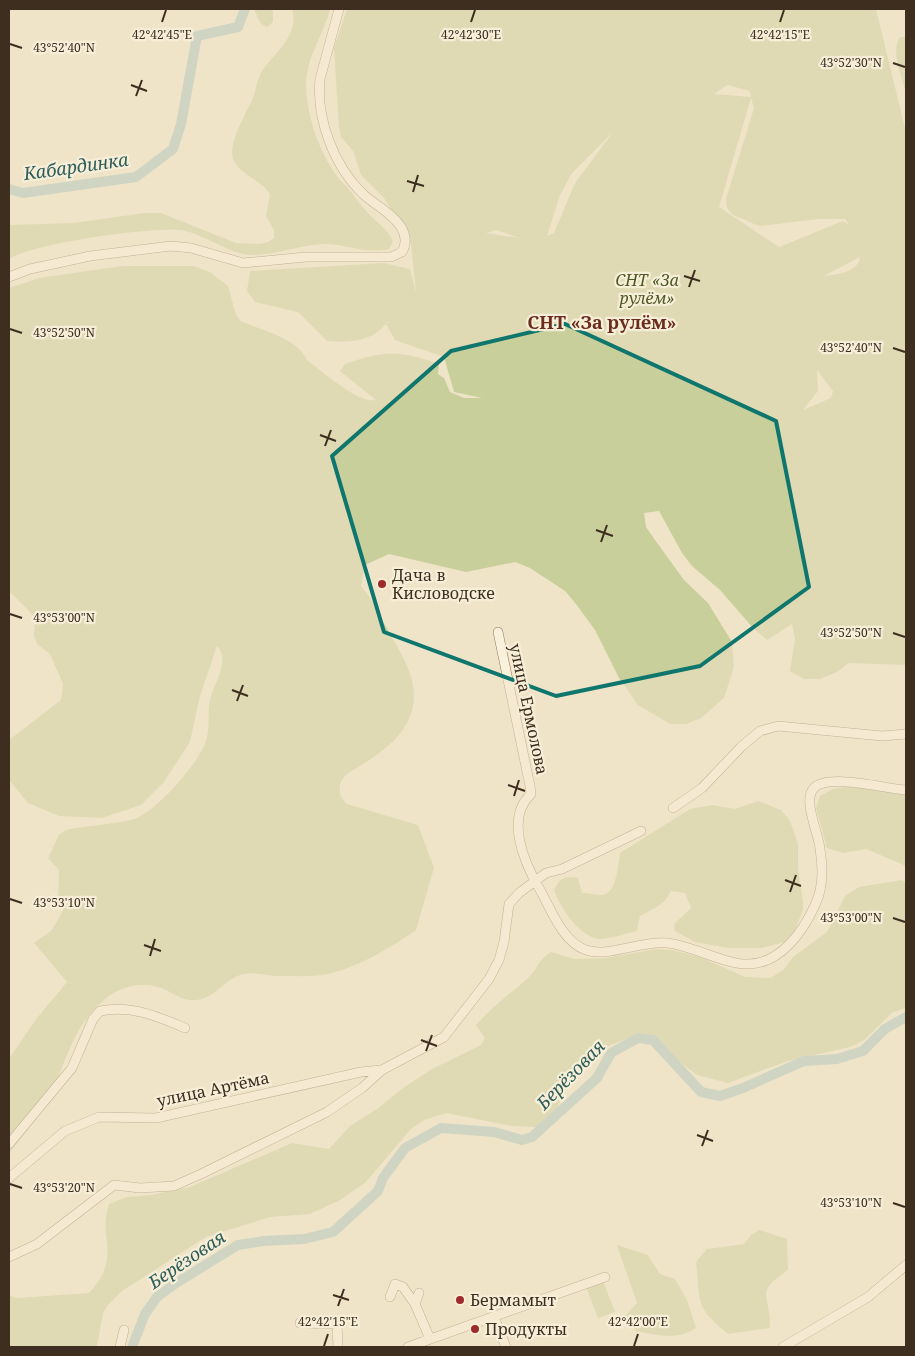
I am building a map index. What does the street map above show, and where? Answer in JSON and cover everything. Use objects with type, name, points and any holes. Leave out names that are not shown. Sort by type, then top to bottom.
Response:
[{"type":"street","points":[[9,277],[30,269],[90,256],[172,246],[191,248],[243,263],[306,257],[391,256],[402,252],[406,241],[402,228],[351,180],[334,151],[322,119],[318,90],[339,9]]},
{"type":"street","name":"улица Ермолова","points":[[498,632],[531,794],[522,802],[518,812],[522,850],[536,882],[566,936],[584,950],[598,953],[641,944],[668,943],[747,964],[766,961],[780,953],[794,940],[816,905],[821,886],[820,849],[810,807],[809,794],[815,786],[827,782],[852,782],[906,790]]},
{"type":"street","points":[[673,808],[702,788],[741,747],[760,731],[778,726],[882,736],[906,734]]},
{"type":"street","points":[[9,1257],[37,1244],[114,1185],[140,1188],[174,1186],[202,1174],[327,1112],[362,1088],[382,1070],[444,1037],[489,979],[499,960],[509,904],[519,893],[546,873],[562,869],[641,831]]},
{"type":"street","points":[[9,1144],[72,1068],[93,1019],[100,1011],[128,1009],[152,1014],[185,1028]]},
{"type":"street","name":"улица Артёма","points":[[9,1178],[65,1131],[99,1117],[156,1118],[360,1072],[382,1070]]},
{"type":"street","points":[[783,1347],[868,1297],[906,1265]]},
{"type":"street","points":[[408,1347],[605,1277]]},
{"type":"street","points":[[390,1297],[396,1284],[403,1287],[415,1304],[430,1340]]},
{"type":"street","points":[[415,1304],[419,1293]]},
{"type":"street","points":[[494,1317],[506,1347]]},
{"type":"street","points":[[300,1323],[337,1324],[338,1347]]},
{"type":"street","points":[[120,1347],[124,1330]]},
{"type":"highlighted area","points":[[565,324],[776,421],[809,587],[700,666],[556,696],[384,632],[332,456],[451,351]]},
{"type":"green space","points":[[254,9],[273,9],[273,22],[267,27],[260,23]]},
{"type":"green space","points":[[292,9],[330,9],[311,58],[307,74],[307,102],[310,117],[328,162],[365,210],[388,233],[393,241],[389,249],[365,250],[326,244],[251,255],[234,251],[188,232],[165,230],[92,237],[42,247],[9,259],[9,225],[74,223],[144,213],[161,213],[236,243],[259,244],[274,238],[274,230],[266,216],[270,194],[262,185],[237,166],[232,155],[238,130],[253,96],[260,74],[285,43],[293,27]]},
{"type":"green space","points":[[347,9],[876,9],[906,132],[906,665],[849,663],[837,672],[820,679],[804,679],[790,671],[795,639],[792,624],[767,640],[754,629],[720,590],[692,566],[682,553],[659,511],[644,513],[646,527],[684,580],[708,603],[732,642],[734,667],[724,698],[701,718],[686,724],[670,724],[638,705],[619,678],[595,630],[576,604],[565,591],[530,568],[515,562],[466,572],[389,554],[365,565],[361,586],[372,601],[410,672],[414,697],[412,710],[403,730],[386,748],[345,776],[340,784],[340,791],[342,798],[347,804],[418,825],[434,868],[416,930],[374,956],[351,967],[328,974],[317,976],[278,976],[245,974],[232,979],[209,996],[196,1000],[184,999],[152,986],[134,986],[118,991],[104,1000],[87,1018],[71,1046],[48,1098],[30,1127],[9,1153],[9,1059],[37,1018],[67,982],[34,943],[52,930],[66,905],[58,902],[59,870],[48,858],[59,835],[66,830],[134,819],[154,807],[177,784],[204,747],[207,738],[211,696],[221,670],[222,657],[217,646],[200,696],[190,742],[163,783],[141,805],[102,818],[59,816],[28,803],[9,780],[9,740],[61,700],[63,684],[50,654],[37,644],[34,636],[35,620],[31,613],[9,591],[9,288],[39,278],[122,266],[194,266],[210,272],[228,286],[236,315],[241,321],[287,340],[302,352],[307,360],[340,386],[360,397],[376,400],[340,371],[345,364],[382,354],[402,354],[439,364],[438,374],[444,378],[450,392],[464,398],[482,398],[454,392],[444,357],[395,340],[386,324],[390,321],[387,322],[375,334],[360,340],[344,342],[327,341],[298,312],[255,302],[247,291],[250,271],[384,263],[410,269],[416,292],[411,244],[384,198],[361,175],[353,151],[341,137],[334,48]],"holes":[[[727,85],[750,91],[751,97],[714,94]],[[751,98],[754,108],[726,199],[727,208],[733,215],[759,226],[819,219],[845,219],[849,225],[843,221],[779,247],[719,207]],[[613,132],[575,183],[554,233],[547,236],[560,195],[572,173]],[[497,230],[519,238],[486,233]],[[860,257],[851,270],[824,276]],[[817,370],[833,391],[831,398],[803,410],[818,391]]]},
{"type":"green space","points":[[900,37],[906,37],[906,93],[896,57],[897,43]]},
{"type":"green space","points":[[849,786],[906,793],[906,866],[866,849],[843,853],[827,848],[816,808],[820,796],[833,789]]},
{"type":"green space","points":[[758,801],[781,810],[790,821],[798,844],[798,869],[803,909],[795,931],[785,942],[762,948],[728,948],[695,942],[675,931],[674,924],[691,908],[685,893],[671,891],[662,903],[640,916],[637,931],[598,939],[577,926],[565,912],[557,897],[554,890],[556,886],[560,881],[569,877],[578,878],[582,893],[602,895],[607,893],[611,890],[616,878],[620,853],[690,809],[712,805],[735,809]]},
{"type":"green space","points":[[902,880],[906,883],[906,1008],[893,1012],[864,1040],[850,1047],[788,1061],[728,1083],[697,1075],[678,1061],[658,1039],[644,1034],[636,1035],[599,1050],[586,1059],[567,1084],[555,1113],[536,1127],[511,1126],[446,1113],[424,1120],[411,1129],[366,1182],[340,1200],[310,1214],[270,1217],[206,1237],[122,1291],[107,1306],[103,1313],[97,1347],[9,1347],[9,1295],[17,1298],[89,1293],[99,1280],[105,1269],[107,1259],[106,1217],[109,1204],[127,1197],[151,1195],[190,1187],[292,1143],[329,1149],[350,1126],[377,1109],[403,1088],[432,1069],[481,1045],[485,1038],[476,1025],[528,978],[544,957],[551,952],[574,959],[606,958],[656,949],[672,950],[700,957],[745,977],[771,978],[784,969],[793,957],[827,932],[845,896],[859,887]]},
{"type":"green space","points":[[760,1230],[787,1239],[788,1270],[777,1278],[767,1290],[770,1328],[728,1334],[704,1309],[699,1295],[696,1262],[707,1249],[744,1244],[751,1235]]},
{"type":"green space","points":[[617,1245],[648,1255],[660,1274],[675,1279],[687,1300],[696,1328],[682,1335],[674,1336],[636,1331],[625,1316],[637,1303]]},
{"type":"green space","points":[[603,1281],[615,1312],[598,1318],[586,1287]]},
{"type":"waterway","name":"Кабардинка","points":[[9,189],[23,193],[136,177],[173,149],[181,124],[197,36],[238,27],[245,9]]},
{"type":"waterway","name":"Берёзовая","points":[[132,1347],[145,1314],[157,1297],[176,1283],[238,1245],[264,1241],[304,1239],[333,1232],[378,1191],[383,1178],[405,1148],[441,1128],[494,1132],[522,1140],[532,1137],[597,1078],[611,1053],[638,1038],[653,1040],[701,1092],[720,1096],[804,1061],[837,1059],[863,1051],[885,1029],[906,1017]]},
{"type":"place","name":"Дача в Кисловодске","points":[[382,584]]},
{"type":"place","name":"Бермамыт","points":[[460,1300]]},
{"type":"place","name":"Продукты","points":[[475,1329]]},
{"type":"district","name":"СНТ «За рулём»","points":[[602,323]]}]
